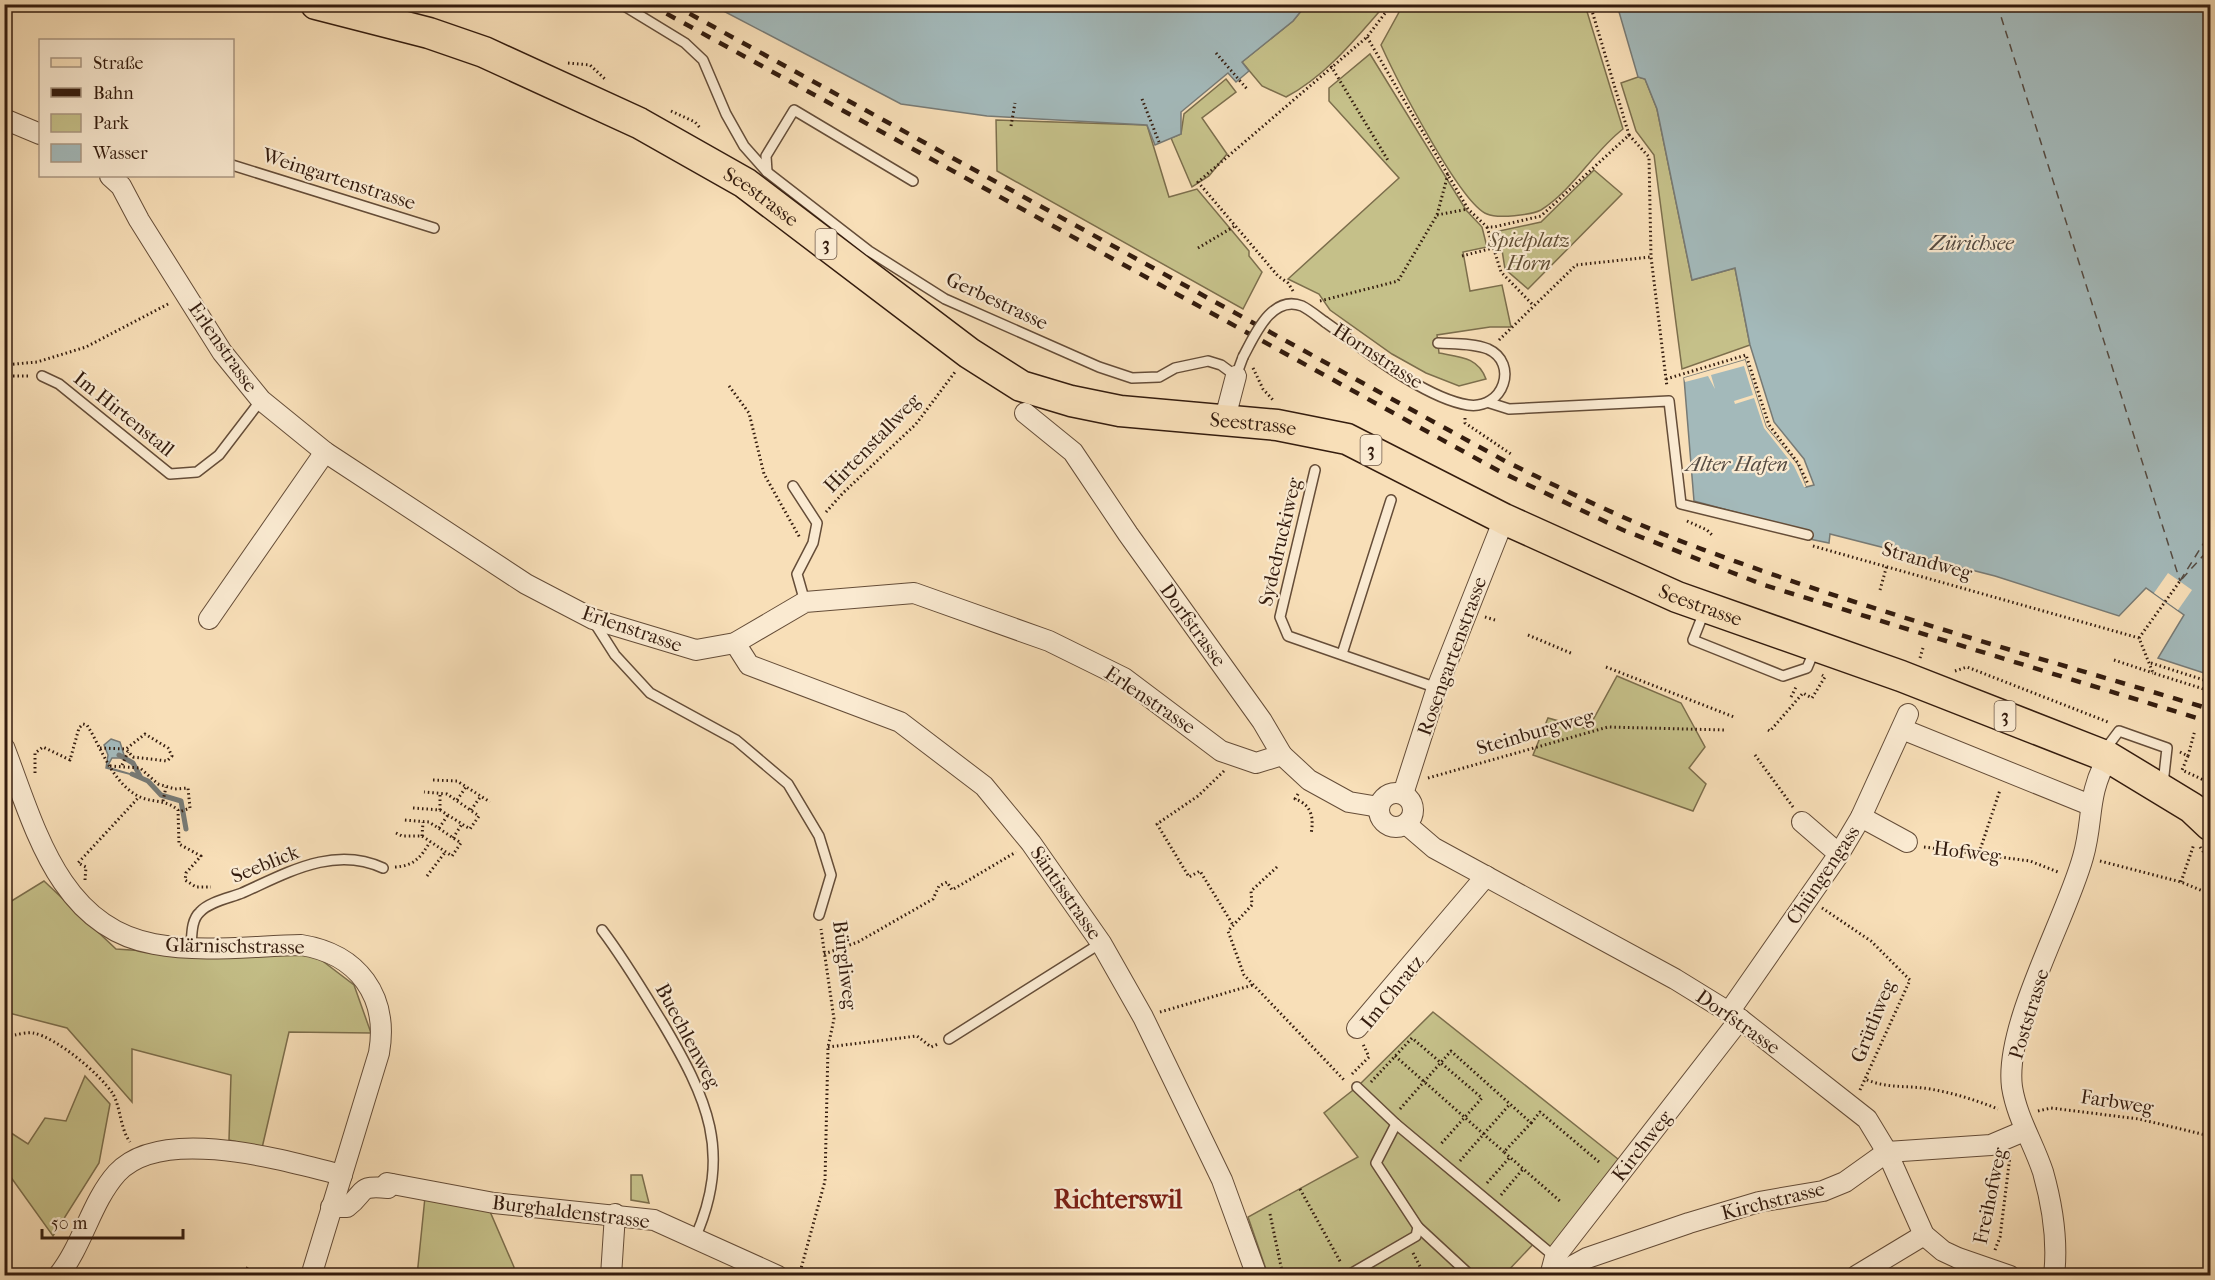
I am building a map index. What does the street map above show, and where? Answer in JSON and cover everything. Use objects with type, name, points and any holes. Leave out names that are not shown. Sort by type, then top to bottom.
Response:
[{"type":"main road","name":"Seestrasse","points":[[316,4],[429,33],[484,52],[639,123],[745,183],[969,353],[1021,386],[1071,401],[1120,411],[1226,418],[1277,425],[1347,439],[1504,519],[1677,597],[1944,693],[2110,747],[2162,789],[2192,808],[2211,825]]},
{"type":"street","points":[[4,119],[39,134]]},
{"type":"street","name":"Erlenstrasse","points":[[119,179],[222,352],[261,400],[326,452],[526,584],[593,619],[696,651],[735,643],[805,602],[914,593],[1049,641],[1124,678],[1221,751],[1256,763],[1282,754]]},
{"type":"street","points":[[1226,418],[1236,376]]},
{"type":"street","name":"Dorfstrasse","points":[[1025,413],[1073,452],[1128,534],[1262,721],[1282,754],[1309,780],[1349,802],[1379,807],[1381,817],[1387,824],[1397,827],[1406,824],[1434,848],[1675,979],[1734,1016],[1867,1119],[1887,1152],[1924,1234],[1943,1251],[2010,1275]]},
{"type":"street","points":[[209,619],[326,452]]},
{"type":"street","name":"Rosengartenstrasse","points":[[1403,794],[1437,688],[1504,519]]},
{"type":"street","name":"Säntisstrasse","points":[[735,643],[749,665],[900,722],[984,786],[1031,843],[1101,943],[1143,1017],[1222,1180],[1257,1275]]},
{"type":"street","name":"Chüngengass","points":[[1734,1016],[1861,817],[1905,722],[2007,771],[2090,805]]},
{"type":"street","name":"Glärnischstrasse","points":[[4,747],[43,848],[63,884],[75,898],[111,928],[154,944],[191,947],[301,945],[316,948],[338,956],[365,980],[378,1006],[382,1037],[310,1275]]},
{"type":"street","name":"Poststrasse","points":[[2054,1275],[2056,1255],[2051,1215],[2042,1171],[2021,1124],[2012,1084],[2013,1058],[2027,1006],[2077,879],[2084,854],[2090,805],[2097,778],[2110,747]]},
{"type":"street","points":[[1379,807],[1388,795],[1403,794],[1413,808],[1406,824]]},
{"type":"street","name":"Hofweg","points":[[1861,817],[1907,842]]},
{"type":"street","points":[[1802,822],[1839,854]]},
{"type":"street","name":"Im Chratz","points":[[1357,1028],[1459,911],[1486,876]]},
{"type":"street","name":"Kirchweg","points":[[1553,1269],[1734,1016]]},
{"type":"street","points":[[1887,1152],[1991,1145],[2021,1124]]},
{"type":"street","points":[[58,1275],[118,1172],[139,1156],[173,1149],[218,1149],[282,1160],[342,1175]]},
{"type":"street","name":"Kirchstrasse","points":[[1553,1269],[1759,1202],[1822,1191],[1845,1182],[1887,1152]]},
{"type":"street","name":"Burghaldenstrasse","points":[[331,1207],[347,1207],[362,1190],[370,1186],[388,1188],[389,1183],[494,1203],[615,1214],[654,1220],[778,1275]]},
{"type":"street","points":[[611,1275],[615,1214]]},
{"type":"street","points":[[1856,1275],[1924,1234]]},
{"type":"lane","name":"Gerbestrasse","points":[[621,4],[685,43],[703,60],[726,114],[744,146],[767,172],[869,251],[945,299],[1099,367],[1132,378],[1159,377],[1175,368],[1208,361],[1221,365],[1236,376]]},
{"type":"lane","points":[[767,172],[766,156],[794,110],[913,181]]},
{"type":"lane","name":"Weingartenstrasse","points":[[234,166],[434,228]]},
{"type":"lane","points":[[1236,376],[1243,357],[1264,320],[1275,309],[1288,305],[1301,306]]},
{"type":"lane","name":"Hornstrasse","points":[[1301,306],[1416,382],[1467,405],[1490,403],[1509,409],[1669,401]]},
{"type":"lane","points":[[1438,344],[1472,345],[1489,350],[1498,358],[1504,379],[1503,388],[1490,403]]},
{"type":"lane","name":"Im Hirtenstall","points":[[42,376],[59,384],[170,474],[197,472],[219,455],[261,400]]},
{"type":"lane","points":[[1669,401],[1681,504],[1807,540]]},
{"type":"lane","name":"Sydedruckiweg","points":[[1315,470],[1280,617],[1288,636],[1437,688]]},
{"type":"lane","points":[[793,486],[817,523],[808,553],[797,574],[805,602]]},
{"type":"lane","points":[[1342,654],[1391,500]]},
{"type":"lane","points":[[1706,607],[1693,639],[1783,676],[1807,668],[1816,646]]},
{"type":"lane","name":"Bürgliweg","points":[[593,619],[615,655],[650,693],[736,740],[788,784],[819,836],[831,875],[819,915]]},
{"type":"lane","points":[[2110,747],[2167,748],[2162,789]]},
{"type":"lane","name":"Seeblick","points":[[191,947],[194,921],[205,907],[298,868],[352,858],[368,860],[383,868]]},
{"type":"lane","name":"Buechlenweg","points":[[602,930],[631,971],[679,1051],[700,1092],[707,1114],[712,1138],[713,1180],[708,1209],[695,1238]]},
{"type":"lane","points":[[949,1039],[1101,943]]},
{"type":"lane","points":[[1359,1090],[1492,1204],[1553,1269]]},
{"type":"lane","points":[[1394,1121],[1376,1163],[1418,1227],[1471,1275]]},
{"type":"lane","points":[[1348,1275],[1416,1236],[1418,1227]]},
{"type":"path","points":[[1392,4],[1367,37],[1198,182],[1278,276],[1288,283],[1301,306],[1398,281],[1437,215],[1448,174]]},
{"type":"path","points":[[1590,4],[1629,135],[1649,157],[1651,257],[1669,401]]},
{"type":"path","points":[[1367,37],[1468,209],[1487,227],[1501,272],[1534,306]]},
{"type":"path","points":[[1216,54],[1246,89]]},
{"type":"path","points":[[1331,66],[1389,162]]},
{"type":"path","points":[[1142,99],[1159,142]]},
{"type":"path","points":[[1011,126],[1015,103]]},
{"type":"path","points":[[1487,227],[1540,216],[1629,135]]},
{"type":"path","points":[[1437,215],[1468,209]]},
{"type":"path","points":[[1198,248],[1235,226]]},
{"type":"path","points":[[1462,256],[1493,248]]},
{"type":"path","points":[[1489,350],[1576,265],[1651,257]]},
{"type":"path","points":[[4,365],[37,362],[86,347],[186,295]]},
{"type":"path","name":"Hirtenstallweg","points":[[817,523],[843,493],[916,424],[969,353]]},
{"type":"path","points":[[1666,379],[1746,355],[1768,425],[1798,463],[1808,484]]},
{"type":"path","points":[[1243,357],[1257,371],[1263,389],[1271,396],[1277,410],[1277,425]]},
{"type":"path","points":[[4,376],[42,376]]},
{"type":"path","points":[[729,386],[749,413],[764,474],[808,553]]},
{"type":"path","points":[[1467,405],[1465,423],[1511,453]]},
{"type":"path","name":"Strandweg","points":[[1807,540],[2139,638]]},
{"type":"path","points":[[1880,590],[1887,565]]},
{"type":"path","points":[[2153,673],[2151,663],[2139,638],[2180,582]]},
{"type":"path","points":[[1528,636],[1573,654]]},
{"type":"path","points":[[2114,660],[2211,691]]},
{"type":"path","points":[[2151,663],[2211,682]]},
{"type":"path","points":[[1606,667],[1734,717]]},
{"type":"path","points":[[1944,693],[1952,672],[1967,668],[2108,722],[2110,747]]},
{"type":"path","points":[[1768,730],[1770,731],[1803,693],[1812,698],[1825,676]]},
{"type":"path","points":[[1791,697],[1794,692]]},
{"type":"path","points":[[35,770],[35,753],[44,747],[70,760],[79,728],[83,724],[89,728],[102,748],[115,774],[139,797],[164,798],[181,812]]},
{"type":"path","name":"Steinburgweg","points":[[1427,778],[1608,727],[1725,730]]},
{"type":"path","points":[[2195,730],[2182,770],[2211,783]]},
{"type":"path","points":[[102,748],[126,753],[142,759],[167,761],[172,756],[168,748],[145,734],[126,753],[122,765]]},
{"type":"path","points":[[2167,748],[2188,756]]},
{"type":"path","points":[[1755,755],[1783,790],[1802,822]]},
{"type":"path","points":[[1233,925],[1200,871],[1189,877],[1157,824],[1198,796],[1238,757]]},
{"type":"path","points":[[110,766],[140,768],[155,781],[166,786],[180,789],[185,786],[190,793],[191,803],[188,810],[181,812]]},
{"type":"path","points":[[1979,853],[2007,771]]},
{"type":"path","points":[[432,780],[457,781],[490,802]]},
{"type":"path","points":[[164,798],[166,786]]},
{"type":"path","points":[[457,801],[466,786]]},
{"type":"path","points":[[413,808],[440,810],[470,829],[479,816],[447,794],[424,792]]},
{"type":"path","points":[[440,794],[440,810]]},
{"type":"path","points":[[471,810],[481,796]]},
{"type":"path","points":[[85,881],[86,867],[78,863],[139,797]]},
{"type":"path","points":[[1299,800],[1309,807],[1312,813],[1311,834]]},
{"type":"path","points":[[181,812],[179,844],[201,856],[186,873],[185,880],[196,887],[217,887]]},
{"type":"path","points":[[439,828],[448,815]]},
{"type":"path","points":[[396,833],[402,836],[422,836],[452,856],[461,843],[429,822],[404,820]]},
{"type":"path","points":[[422,836],[423,822]]},
{"type":"path","points":[[453,838],[462,824]]},
{"type":"path","points":[[2181,882],[2196,841],[2211,861]]},
{"type":"path","points":[[383,868],[408,867],[419,859],[430,842]]},
{"type":"path","name":"Hofweg","points":[[1907,842],[1939,850],[1979,853],[2030,861],[2077,879]]},
{"type":"path","points":[[824,954],[858,942],[933,899],[939,886],[947,882],[952,890],[1031,843]]},
{"type":"path","points":[[428,876],[446,851]]},
{"type":"path","points":[[2084,854],[2115,866],[2181,882],[2211,894]]},
{"type":"path","points":[[1173,1008],[1253,985],[1244,975],[1228,931],[1252,905],[1251,891],[1277,867]]},
{"type":"path","name":"Grütliweg","points":[[1808,899],[1871,941],[1910,980],[1865,1079],[1886,1087],[1928,1089],[1974,1099],[2021,1124]]},
{"type":"path","name":"Bürgliweg","points":[[799,1275],[825,1181],[828,1047],[834,1019],[819,915]]},
{"type":"path","name":"Im Chratz","points":[[1253,985],[1344,1082],[1369,1057],[1357,1028]]},
{"type":"path","points":[[15,1035],[32,1032],[54,1041],[100,1077],[114,1096],[125,1135],[139,1156]]},
{"type":"path","points":[[828,1047],[918,1036],[931,1047],[949,1039]]},
{"type":"path","points":[[1359,1090],[1412,1038],[1482,1098],[1432,1154]]},
{"type":"path","points":[[1394,1121],[1451,1051],[1531,1123]]},
{"type":"path","points":[[1395,1056],[1562,1202]]},
{"type":"path","points":[[1452,1170],[1510,1104]]},
{"type":"path","name":"Farbweg","points":[[2021,1124],[2051,1108],[2139,1119],[2211,1136]]},
{"type":"path","points":[[1504,1152],[1540,1112],[1599,1162]]},
{"type":"path","name":"Freihofweg","points":[[1988,1269],[2000,1237],[2012,1149],[2021,1124]]},
{"type":"path","points":[[1479,1193],[1510,1157]]},
{"type":"path","points":[[1492,1204],[1523,1169]]},
{"type":"path","points":[[1299,1189],[1348,1275]]},
{"type":"path","points":[[1270,1214],[1283,1275]]},
{"type":"path","points":[[1414,1255],[1425,1275]]},
{"type":"path","points":[[242,1275],[248,1267]]},
{"type":"green space","points":[[1306,5],[1385,5],[1327,67],[1286,97],[1262,86],[1242,62],[1293,21]]},
{"type":"green space","points":[[1403,5],[1585,5],[1623,129],[1563,192],[1541,210],[1514,216],[1487,214],[1475,205],[1445,164],[1381,45]]},
{"type":"green space","points":[[1370,54],[1466,210],[1482,227],[1487,247],[1463,252],[1470,291],[1502,285],[1511,327],[1490,327],[1437,335],[1439,353],[1473,362],[1483,372],[1486,379],[1459,386],[1426,373],[1392,354],[1330,310],[1319,294],[1288,279],[1399,178],[1329,101],[1329,88]]},
{"type":"green space","points":[[1638,77],[1645,79],[1657,109],[1692,280],[1735,268],[1750,345],[1682,369],[1654,155],[1636,131],[1621,83]]},
{"type":"green space","points":[[1226,79],[1236,92],[1202,118],[1227,154],[1209,176],[1192,187],[1171,138],[1181,134],[1184,114]]},
{"type":"green space","points":[[996,120],[1147,125],[1169,197],[1197,189],[1249,251],[1249,256],[1262,272],[1243,309],[997,171]]},
{"type":"green space","name":"Spielplatz Horn","points":[[1594,170],[1622,194],[1528,289],[1505,269],[1499,231],[1541,222]]},
{"type":"green space","points":[[1617,676],[1681,703],[1705,747],[1689,768],[1706,784],[1693,811],[1533,755],[1548,718],[1588,729]]},
{"type":"green space","points":[[44,881],[116,949],[204,955],[312,953],[354,985],[371,1033],[289,1032],[262,1148],[229,1140],[231,1075],[132,1049],[132,1102],[67,1028],[5,1012],[5,905]]},
{"type":"green space","points":[[1433,1012],[1623,1163],[1553,1250],[1539,1238],[1504,1275],[1268,1275],[1248,1217],[1358,1157],[1324,1113],[1357,1087]]},
{"type":"green space","points":[[85,1076],[110,1104],[99,1163],[53,1236],[5,1169],[5,1129],[28,1144],[45,1118],[66,1121]]},
{"type":"green space","points":[[631,1175],[642,1175],[649,1203],[631,1200]]},
{"type":"green space","points":[[425,1197],[488,1207],[514,1267],[513,1275],[417,1276]]},
{"type":"water","points":[[712,5],[1306,5],[1293,21],[1242,62],[1249,71],[1236,82],[1228,73],[1181,112],[1181,134],[1155,145],[1147,125],[987,116],[901,104]]},
{"type":"water","name":"Zürichsee","points":[[1617,5],[2210,5],[2210,675],[2158,658],[2184,615],[2146,588],[2119,616],[1995,576],[1830,534],[1829,543],[1790,535],[1791,527],[1694,501],[1684,378],[1745,360],[1766,427],[1797,464],[1806,487],[1814,485],[1804,459],[1774,422],[1750,345],[1735,268],[1692,280],[1657,109],[1645,79],[1638,77]]},
{"type":"water","points":[[111,739],[120,742],[124,755],[123,758],[112,758],[107,767],[137,776],[106,768],[108,755],[104,745]]},
{"type":"pier","points":[[1745,360],[1766,427],[1797,464],[1806,487],[1794,466],[1764,428],[1754,398],[1735,404],[1734,401],[1753,395],[1744,366],[1711,375],[1715,389],[1708,376],[1685,382],[1684,378]]},
{"type":"pier","points":[[2168,573],[2192,590],[2178,610],[2154,593]]},
{"type":"waterway","points":[[119,755],[133,763],[140,776]]},
{"type":"waterway","points":[[132,774],[148,781],[161,795],[181,801],[186,829]]},
{"type":"ferry route","points":[[1997,4],[2180,581]]},
{"type":"ferry route","points":[[2180,581],[2210,533]]},
{"type":"ferry route","points":[[2182,579],[2210,548]]},
{"type":"railway","points":[[649,4],[1499,471],[1623,530],[1764,585],[2210,722]]},
{"type":"railway","points":[[672,4],[1505,461],[1597,505],[1691,545],[1819,590],[2210,709]]},
{"type":"district","name":"Richterswil","points":[[1118,1199]]},
{"type":"water label","name":"Alter Hafen","points":[[1737,464]]}]
